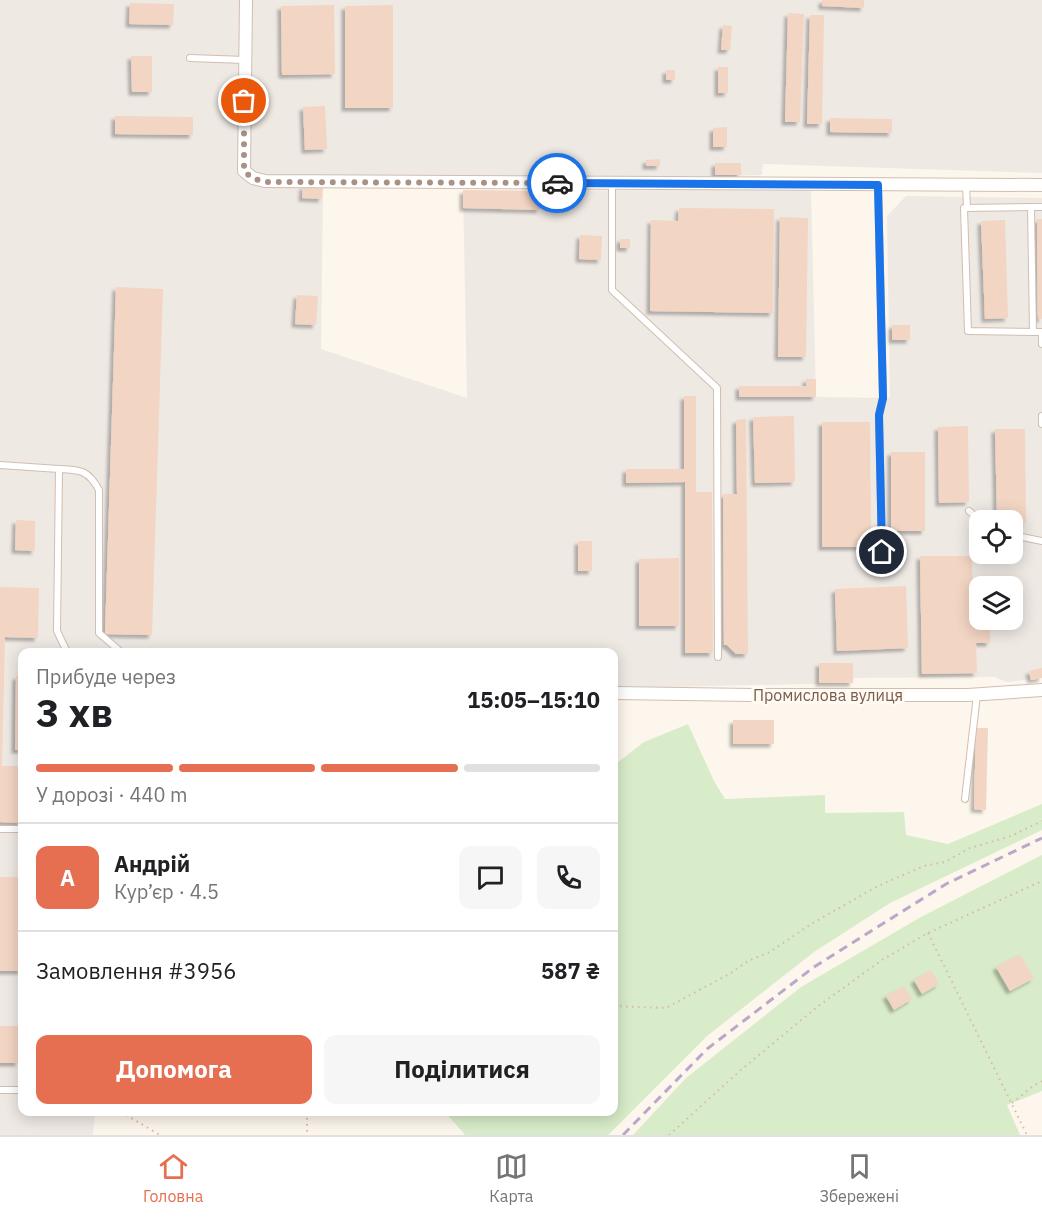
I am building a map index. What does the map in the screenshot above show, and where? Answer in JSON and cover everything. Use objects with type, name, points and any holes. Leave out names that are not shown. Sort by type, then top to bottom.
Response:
[{"type":"street","points":[[246,0],[244,171],[252,178],[265,182],[1042,186]]},
{"type":"street","name":"Промислова вулиця","points":[[618,693],[977,695],[1042,690]]},
{"type":"lane","points":[[190,58],[245,60]]},
{"type":"lane","points":[[612,183],[612,290],[717,388],[718,657]]},
{"type":"lane","points":[[878,185],[883,398],[879,415],[882,552]]},
{"type":"lane","points":[[966,185],[967,208]]},
{"type":"lane","points":[[1031,207],[1033,332]]},
{"type":"lane","points":[[1042,207],[964,208],[968,331],[1042,333],[1042,344]]},
{"type":"lane","points":[[1042,416],[1042,424]]},
{"type":"lane","points":[[0,465],[81,470],[92,477],[99,490],[99,633],[116,648]]},
{"type":"lane","points":[[59,469],[57,632],[65,648]]},
{"type":"lane","points":[[1023,537],[1042,541]]},
{"type":"lane","points":[[964,799],[977,695]]},
{"type":"lane","points":[[0,829],[18,829]]},
{"type":"lane","points":[[0,1090],[18,1090]]},
{"type":"path","points":[[618,1006],[666,1008],[731,973],[748,961],[770,952],[811,924],[878,886],[924,866],[945,862],[970,848],[1011,836],[1042,820]]},
{"type":"path","points":[[669,1135],[742,1069],[817,1008],[882,960],[928,933],[1042,881]]},
{"type":"path","points":[[928,933],[1027,1135]]},
{"type":"path","points":[[1012,1103],[1033,1086],[1042,1082]]},
{"type":"path","points":[[128,1116],[160,1135]]},
{"type":"path","points":[[307,1116],[307,1135]]},
{"type":"shaded area","points":[[0,0],[1042,0],[1042,173],[763,164],[762,175],[323,187],[321,349],[467,398],[463,190],[811,189],[816,397],[890,398],[887,216],[906,196],[1042,198],[1042,678],[1006,682],[995,677],[854,678],[853,683],[618,688],[618,648],[18,648],[18,1116],[95,1116],[93,1135],[0,1135]]},
{"type":"green space","points":[[688,724],[714,781],[725,799],[825,795],[825,813],[904,812],[906,835],[948,844],[1042,804],[1042,830],[890,903],[814,952],[707,1036],[608,1135],[465,1135],[448,1116],[618,1116],[618,762],[644,742]]},
{"type":"green space","points":[[1042,855],[1042,1091],[1007,1105],[1020,1135],[633,1135],[686,1078],[801,987],[921,917]]},
{"type":"building","points":[[822,0],[864,0],[864,8],[822,6]]},
{"type":"building","points":[[130,3],[174,4],[173,25],[129,24]]},
{"type":"building","points":[[334,5],[335,74],[282,75],[281,6]]},
{"type":"building","points":[[393,5],[393,108],[345,108],[345,6]]},
{"type":"building","points":[[788,13],[804,14],[800,122],[785,122]]},
{"type":"building","points":[[810,15],[824,15],[822,124],[807,124]]},
{"type":"building","points":[[723,25],[732,26],[730,50],[721,50]]},
{"type":"building","points":[[131,56],[152,56],[152,92],[132,92]]},
{"type":"building","points":[[718,67],[728,67],[728,93],[718,93]]},
{"type":"building","points":[[666,70],[675,70],[675,80],[666,80]]},
{"type":"building","points":[[325,106],[327,149],[305,150],[303,107]]},
{"type":"building","points":[[115,116],[193,117],[193,135],[115,134]]},
{"type":"building","points":[[830,118],[892,119],[892,133],[830,132]]},
{"type":"building","points":[[727,127],[727,147],[713,147],[713,128]]},
{"type":"building","points":[[660,159],[660,166],[646,166],[646,160]]},
{"type":"building","points":[[715,163],[741,163],[741,175],[715,175]]},
{"type":"building","points":[[303,186],[323,187],[322,199],[302,198]]},
{"type":"building","points":[[463,190],[541,191],[540,210],[463,208]]},
{"type":"building","points":[[679,208],[774,209],[773,313],[650,311],[651,220],[678,221]]},
{"type":"building","points":[[780,217],[808,218],[806,357],[778,357]]},
{"type":"building","points":[[1037,219],[1042,219],[1042,319],[1038,319]]},
{"type":"building","points":[[1005,220],[1008,318],[985,319],[981,221]]},
{"type":"building","points":[[580,235],[602,236],[601,260],[579,259]]},
{"type":"building","points":[[620,239],[630,239],[630,248],[620,248]]},
{"type":"building","points":[[116,287],[163,289],[152,635],[105,634]]},
{"type":"building","points":[[297,295],[318,296],[316,325],[295,324]]},
{"type":"building","points":[[892,325],[910,325],[910,340],[892,340]]},
{"type":"building","points":[[806,379],[816,379],[816,397],[739,397],[739,386],[806,386]]},
{"type":"building","points":[[684,396],[696,396],[696,492],[712,492],[713,653],[685,653],[685,482],[626,483],[626,469],[684,469]]},
{"type":"building","points":[[794,416],[795,482],[755,483],[753,417]]},
{"type":"building","points":[[746,419],[748,654],[736,654],[724,645],[723,494],[737,494],[736,420]]},
{"type":"building","points":[[822,422],[870,422],[871,547],[822,547]]},
{"type":"building","points":[[968,426],[969,502],[939,503],[938,427]]},
{"type":"building","points":[[995,429],[1025,429],[1026,523],[1023,523],[1023,510],[997,510]]},
{"type":"building","points":[[891,452],[925,452],[925,531],[891,531]]},
{"type":"building","points":[[16,520],[35,521],[35,551],[15,550]]},
{"type":"building","points":[[578,541],[592,541],[592,571],[578,571]]},
{"type":"building","points":[[920,556],[969,556],[972,576],[969,576],[969,630],[990,630],[990,643],[976,643],[977,673],[922,674]]},
{"type":"building","points":[[679,558],[679,626],[639,626],[639,559]]},
{"type":"building","points":[[906,586],[908,648],[837,651],[835,589]]},
{"type":"building","points":[[0,587],[39,588],[38,638],[5,637],[2,766],[18,766],[18,823],[0,822]]},
{"type":"building","points":[[819,663],[853,663],[853,683],[819,683]]},
{"type":"building","points":[[1042,668],[1042,678],[1031,680],[1029,671]]},
{"type":"building","points":[[16,676],[18,676],[18,750],[15,750]]},
{"type":"building","points":[[733,720],[774,720],[774,744],[733,744]]},
{"type":"building","points":[[976,728],[988,728],[986,810],[974,809]]},
{"type":"building","points":[[0,877],[18,877],[18,971],[0,971]]},
{"type":"building","points":[[1020,954],[1034,978],[1010,991],[996,967]]},
{"type":"building","points":[[931,970],[939,984],[922,994],[914,980]]},
{"type":"building","points":[[904,986],[912,999],[894,1010],[886,996]]},
{"type":"building","points":[[0,1026],[18,1026],[18,1063],[0,1063]]},
{"type":"railway","points":[[623,1135],[707,1049],[814,967],[946,884],[1042,838]]},
{"type":"way so far","points":[[244,101],[244,171],[252,178],[265,182],[557,183]]},
{"type":"route","points":[[557,183],[878,185],[883,398],[879,415],[882,552]]}]
